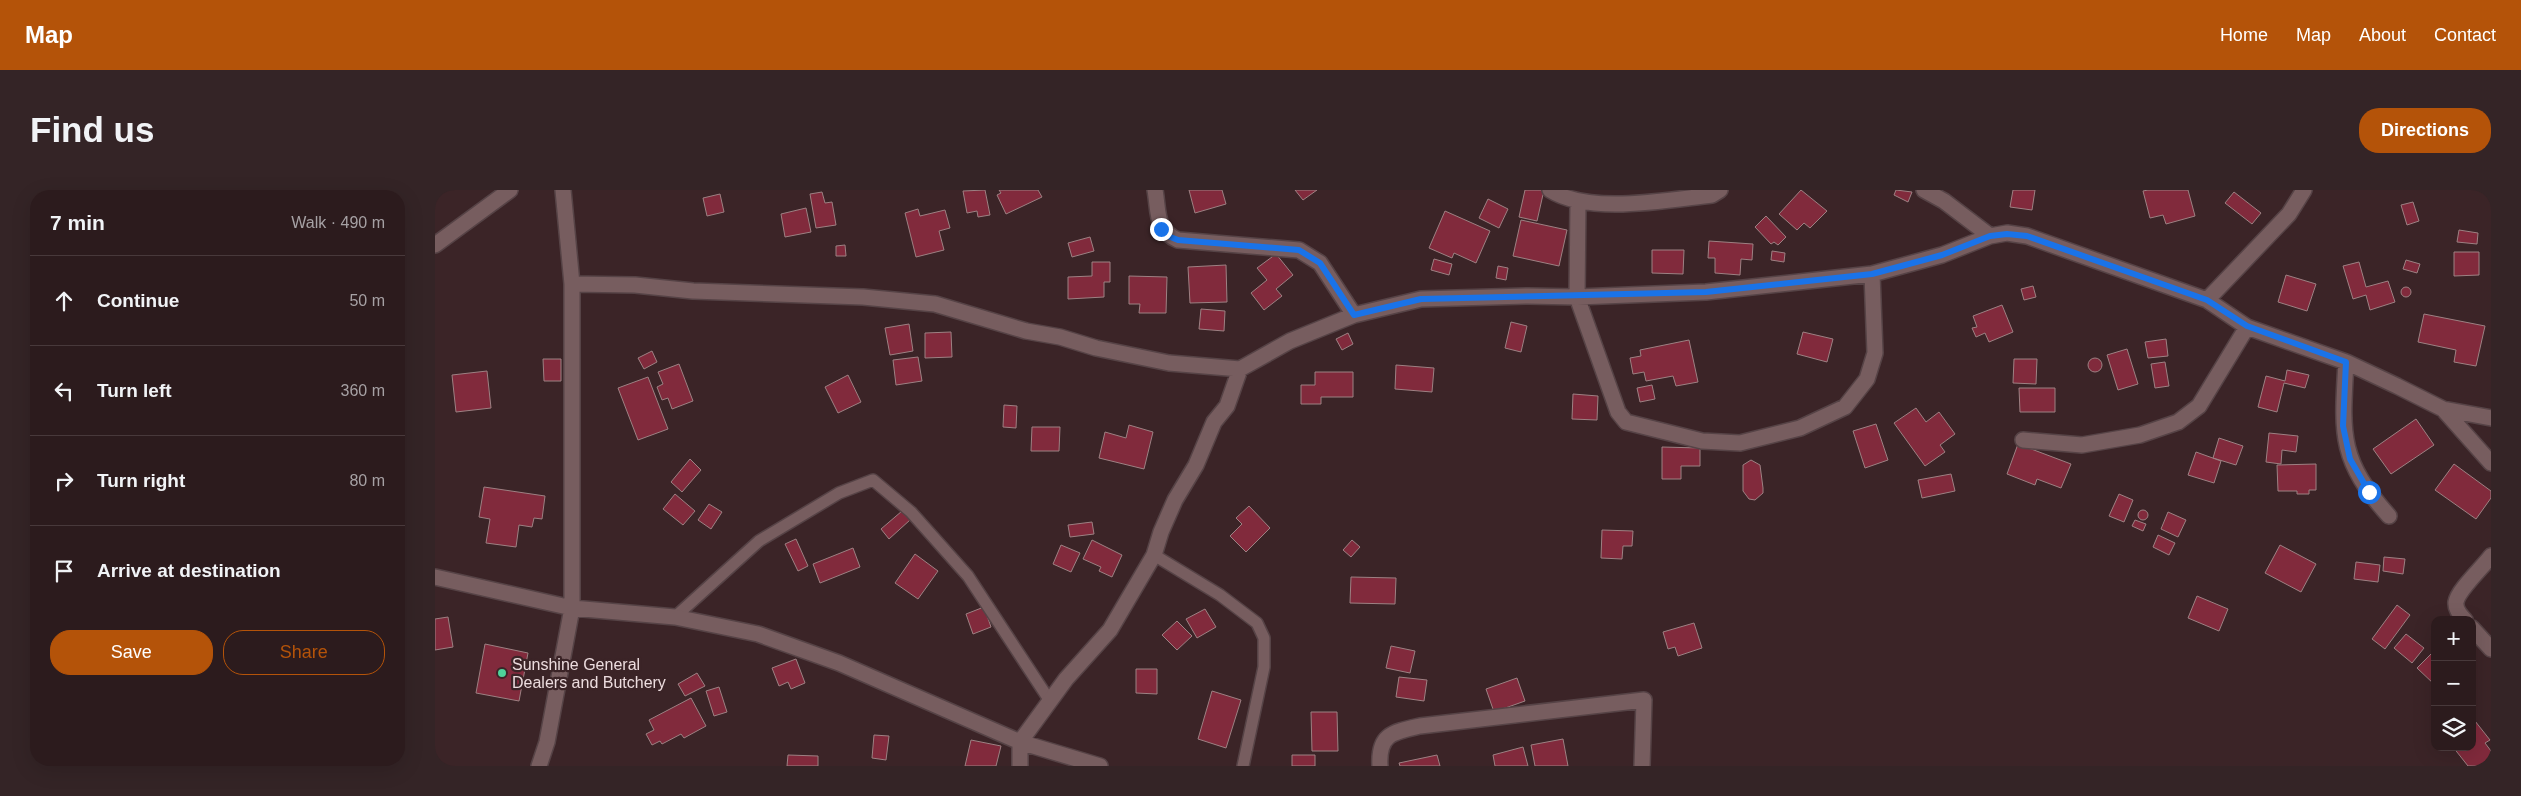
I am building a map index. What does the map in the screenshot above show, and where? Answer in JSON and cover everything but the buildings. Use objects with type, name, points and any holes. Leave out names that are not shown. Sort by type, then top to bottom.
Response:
[{"type":"street","points":[[435,245],[510,190]]},
{"type":"street","points":[[539,766],[547,742],[572,608],[572,284],[563,190]]},
{"type":"street","points":[[1155,190],[1161,229],[1168,236],[1178,240],[1299,250],[1320,263],[1354,315]]},
{"type":"street","points":[[1550,190],[1562,198],[1578,202],[1641,203],[1712,195],[1720,190]]},
{"type":"street","points":[[1924,190],[1944,201],[1990,236]]},
{"type":"street","points":[[2207,300],[2289,214],[2304,190]]},
{"type":"street","points":[[1578,202],[1577,297],[1618,412],[1626,422],[1702,441],[1739,443],[1800,428],[1845,407],[1867,379],[1875,353],[1872,274]]},
{"type":"street","points":[[572,284],[635,285],[693,291],[863,297],[935,304],[1026,331],[1060,337],[1096,348],[1169,362],[1240,369],[1289,341],[1354,315],[1421,299],[1528,296],[1577,297],[1706,292],[1872,274],[1942,255],[1990,236],[2007,234],[2027,236],[2207,300],[2247,326],[2346,362],[2443,409],[2491,418]]},
{"type":"street","points":[[2023,440],[2082,445],[2140,435],[2178,422],[2199,406],[2247,326]]},
{"type":"street","points":[[2346,362],[2343,426],[2350,459],[2369,492],[2389,516]]},
{"type":"street","points":[[1020,766],[1020,742],[1084,656],[1110,630],[1154,555],[1161,532],[1175,500],[1196,465],[1214,422],[1227,406],[1240,369]]},
{"type":"street","points":[[2443,409],[2491,463]]},
{"type":"street","points":[[2462,616],[2458,612],[2456,603],[2460,594],[2491,556]]},
{"type":"street","points":[[435,577],[572,608],[675,617],[767,637],[839,663],[1020,742],[1100,766]]},
{"type":"street","points":[[2476,632],[2491,649]]},
{"type":"street","points":[[1380,766],[1382,744],[1394,732],[1420,726],[1644,700],[1642,766]]},
{"type":"lane","points":[[675,617],[759,540],[839,493],[873,480],[911,512],[968,576],[1050,702]]},
{"type":"lane","points":[[1154,555],[1221,595],[1257,623],[1264,638],[1264,667],[1243,766]]},
{"type":"place","name":"Sunshine General Dealers and Butchery","points":[[502,673]]},
{"type":"route","points":[[1161,229],[1168,236],[1178,240],[1299,250],[1320,263],[1354,315],[1421,299],[1528,296],[1577,297],[1706,292],[1872,274],[1942,255],[1990,236],[2007,234],[2027,236],[2207,300],[2247,326],[2346,362],[2343,426],[2350,459],[2369,492]]}]
